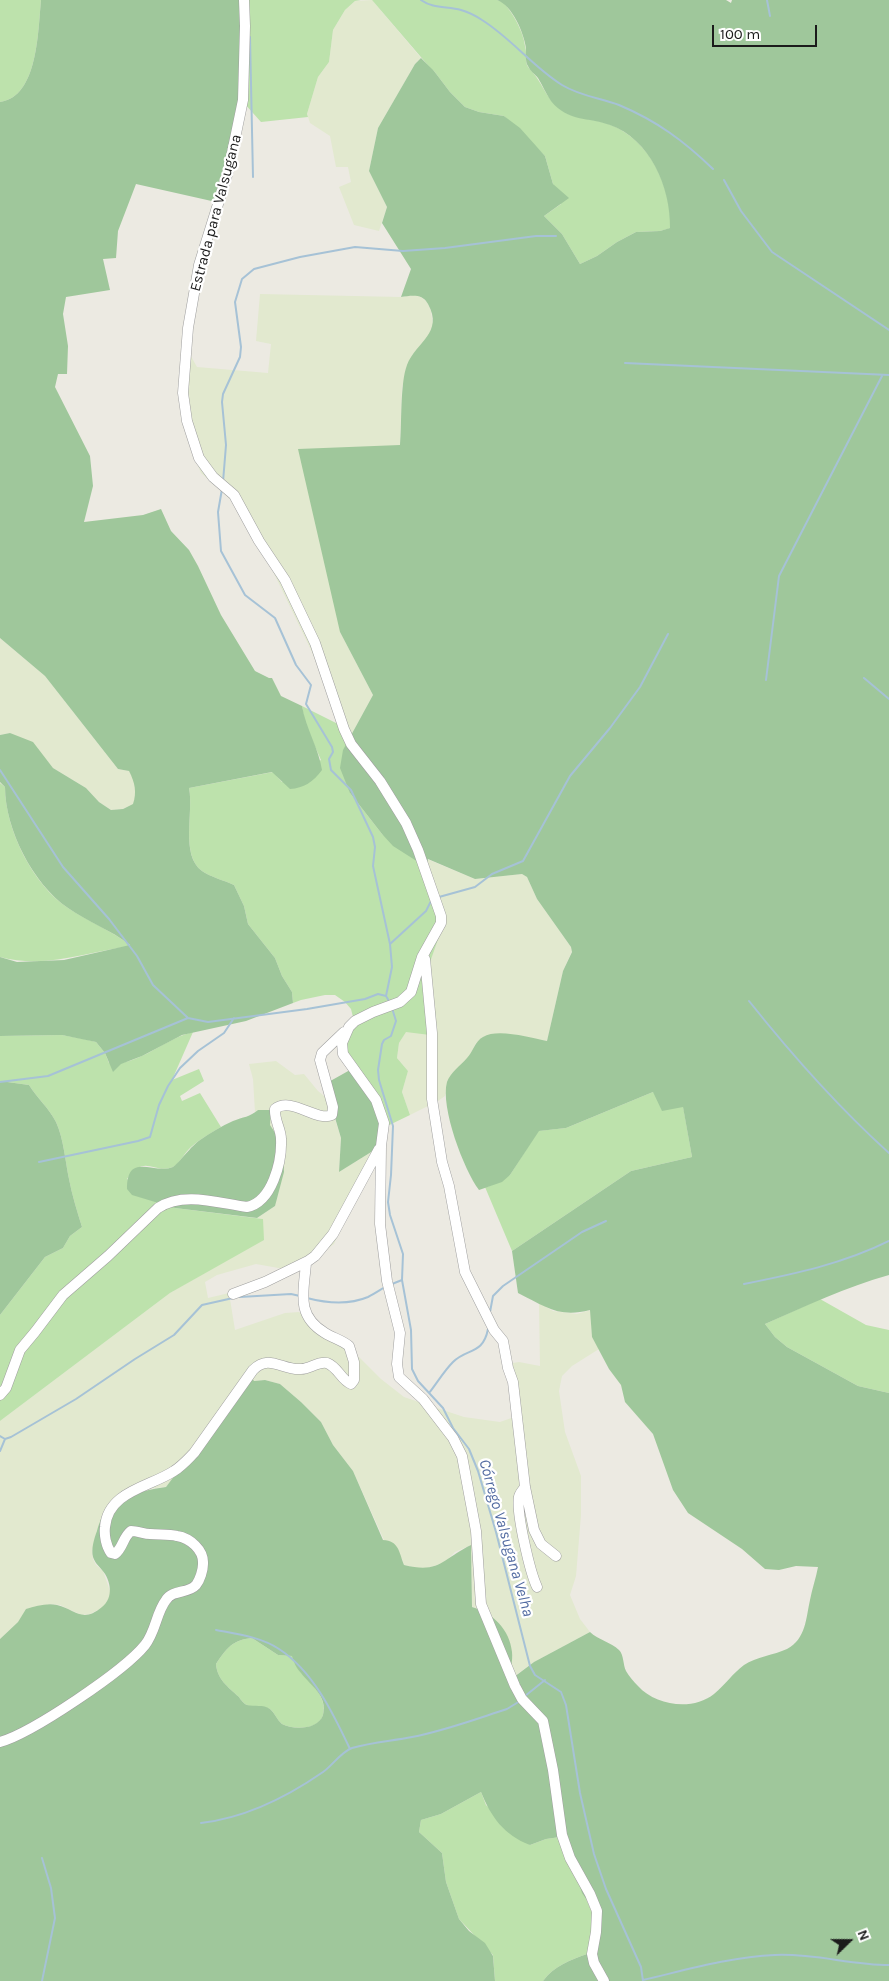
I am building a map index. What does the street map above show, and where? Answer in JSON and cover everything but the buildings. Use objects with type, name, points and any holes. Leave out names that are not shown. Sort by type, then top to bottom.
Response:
[{"type":"street","name":"Estrada para Valsugana","points":[[0,1395],[9,1381],[20,1350],[62,1295],[108,1256],[158,1208],[167,1202],[183,1199],[247,1207],[257,1204],[266,1196],[281,1152],[281,1135],[276,1118],[276,1109],[279,1106],[290,1106],[326,1116],[332,1115],[333,1107],[321,1067],[320,1057],[322,1053],[363,1016],[400,1002],[405,998],[414,987],[425,951],[441,920],[418,850],[406,824],[380,781],[356,751],[344,729],[315,643],[285,580],[255,535],[234,495],[213,477],[199,458],[187,421],[183,392],[184,364],[199,265],[228,172],[243,100],[244,0]]},
{"type":"street","points":[[425,951],[431,1025],[432,1099],[442,1162],[449,1186],[465,1272],[494,1330],[503,1341],[508,1368],[513,1382],[525,1487],[534,1530],[541,1544],[556,1556]]},
{"type":"street","points":[[349,1027],[341,1049],[346,1060],[376,1100],[384,1123],[381,1146],[381,1243],[390,1293],[400,1333],[399,1377],[423,1399],[453,1438],[462,1456],[476,1531],[481,1604],[515,1686],[522,1699],[540,1716],[546,1730],[562,1835],[570,1858],[597,1911],[592,1954],[594,1963],[604,1981]]},
{"type":"street","points":[[232,1294],[265,1282],[306,1263],[321,1249],[333,1234],[381,1146]]},
{"type":"street","points":[[0,1742],[27,1730],[55,1712],[99,1683],[136,1654],[148,1640],[165,1600],[171,1594],[192,1588],[200,1576],[203,1567],[201,1554],[195,1546],[178,1536],[131,1531],[126,1536],[118,1552],[115,1554],[111,1553],[104,1532],[108,1514],[113,1505],[130,1493],[174,1471],[185,1462],[194,1453],[253,1370],[260,1364],[271,1362],[300,1370],[320,1363],[326,1363],[336,1368],[348,1383],[351,1384],[354,1380],[354,1362],[349,1346],[320,1330],[305,1313],[303,1304],[306,1263]]},
{"type":"street","points":[[525,1487],[519,1497],[521,1523],[532,1576],[537,1587]]},
{"type":"green space","points":[[0,0],[41,0],[37,45],[29,76],[22,88],[13,97],[0,102]]},
{"type":"green space","points":[[41,0],[243,0],[244,103],[216,202],[136,184],[118,231],[116,258],[103,259],[110,290],[66,297],[63,314],[68,346],[67,374],[58,374],[55,387],[90,456],[93,486],[84,522],[143,515],[161,509],[171,531],[189,550],[221,615],[255,671],[272,678],[281,696],[302,706],[322,770],[308,784],[290,789],[272,772],[189,788],[189,833],[191,855],[195,864],[205,873],[234,885],[244,906],[248,924],[275,958],[282,976],[292,992],[293,1003],[246,1021],[182,1035],[142,1056],[121,1064],[113,1072],[105,1053],[96,1042],[62,1035],[0,1036],[0,957],[17,962],[64,960],[130,945],[68,908],[43,885],[23,854],[10,820],[5,787],[0,782],[0,735],[10,733],[33,742],[53,768],[86,788],[99,802],[111,810],[123,809],[133,804],[135,795],[134,784],[129,771],[118,769],[45,676],[0,638],[0,102],[13,97],[22,88],[29,76],[37,45]]},
{"type":"green space","points":[[243,0],[361,0],[355,1],[345,10],[333,30],[329,62],[318,77],[307,114],[308,117],[261,122],[244,103]]},
{"type":"green space","points":[[372,0],[421,58],[415,64],[378,128],[369,171],[387,207],[379,231],[354,225],[339,187],[351,182],[348,167],[336,167],[330,136],[310,123],[307,114],[318,77],[329,62],[333,30],[345,10],[355,1]]},
{"type":"green space","points":[[372,0],[497,0],[503,2],[520,28],[526,48],[528,66],[553,102],[566,113],[573,116],[603,122],[625,132],[648,154],[663,182],[670,213],[671,228],[660,231],[636,232],[580,264],[562,234],[544,216],[561,204],[545,156],[504,116],[479,112],[465,107]]},
{"type":"green space","points":[[497,0],[726,0],[731,3],[732,0],[889,0],[889,1275],[842,1291],[765,1324],[775,1337],[787,1347],[858,1386],[889,1393],[889,1981],[543,1981],[557,1967],[587,1954],[596,1922],[589,1903],[582,1893],[572,1858],[560,1837],[546,1839],[530,1845],[521,1841],[506,1830],[494,1817],[481,1792],[441,1814],[421,1820],[419,1832],[442,1853],[446,1882],[459,1919],[469,1931],[485,1943],[493,1956],[495,1981],[0,1981],[0,1639],[18,1622],[26,1609],[53,1604],[84,1615],[95,1612],[106,1603],[110,1594],[109,1584],[105,1574],[95,1561],[92,1551],[99,1524],[106,1510],[111,1504],[130,1495],[166,1487],[250,1375],[254,1381],[265,1380],[280,1384],[321,1422],[333,1445],[353,1471],[383,1540],[392,1542],[395,1545],[404,1565],[426,1568],[440,1564],[471,1545],[472,1607],[487,1613],[493,1618],[508,1637],[512,1655],[510,1680],[534,1662],[590,1632],[619,1650],[626,1671],[646,1693],[664,1702],[675,1704],[696,1703],[714,1694],[744,1665],[793,1645],[802,1634],[806,1621],[818,1567],[796,1566],[779,1570],[765,1569],[742,1549],[688,1513],[673,1490],[653,1434],[625,1402],[621,1385],[609,1369],[592,1337],[590,1310],[570,1313],[561,1312],[545,1307],[518,1293],[512,1251],[631,1171],[692,1157],[683,1107],[662,1111],[653,1092],[566,1128],[539,1131],[510,1175],[502,1182],[479,1190],[460,1154],[450,1122],[446,1093],[448,1079],[469,1056],[478,1041],[489,1034],[523,1036],[547,1041],[563,971],[572,952],[571,947],[537,899],[527,877],[522,874],[475,879],[428,859],[426,867],[393,846],[350,793],[340,768],[343,750],[373,695],[340,632],[298,449],[400,445],[402,393],[405,373],[411,357],[431,330],[433,323],[432,314],[426,300],[423,298],[416,296],[401,297],[411,269],[382,223],[387,207],[369,171],[378,128],[415,64],[421,58],[465,107],[479,112],[504,116],[520,128],[545,156],[553,184],[569,198],[544,216],[562,234],[580,264],[636,232],[660,231],[670,228],[667,197],[662,182],[647,153],[624,132],[610,125],[571,116],[551,101],[538,78],[527,64],[523,35],[516,20],[502,3]],"holes":[[[252,1638],[278,1655],[292,1656],[298,1669],[321,1697],[324,1708],[323,1715],[316,1724],[298,1728],[282,1724],[267,1707],[250,1706],[243,1702],[218,1674],[216,1664],[227,1649],[245,1639]]]},
{"type":"green space","points":[[260,294],[401,297],[414,295],[421,297],[427,302],[431,311],[433,325],[428,337],[412,356],[402,387],[400,446],[377,446],[340,632],[373,695],[348,741],[312,652],[268,561],[239,507],[201,473],[189,443],[184,405],[188,351],[197,367],[268,373],[271,344],[256,341]]},
{"type":"green space","points":[[0,638],[45,676],[118,769],[129,771],[134,780],[136,793],[134,804],[123,809],[111,810],[99,802],[86,788],[53,768],[43,756],[10,733],[0,735]]},
{"type":"green space","points":[[302,706],[342,726],[348,741],[350,793],[382,834],[426,867],[443,925],[429,965],[436,1018],[430,1035],[406,1032],[399,1043],[397,1058],[408,1071],[402,1092],[410,1115],[381,1129],[344,1052],[353,1017],[351,1009],[335,995],[325,995],[293,1003],[292,992],[282,976],[275,958],[248,924],[244,906],[234,885],[202,871],[195,864],[191,855],[189,788],[273,772],[282,782],[321,760],[305,724]]},
{"type":"green space","points":[[0,783],[5,787],[10,820],[23,855],[43,885],[68,908],[116,935],[131,946],[50,960],[17,960],[0,957]]},
{"type":"green space","points":[[427,859],[475,879],[522,874],[527,877],[537,899],[572,951],[563,971],[547,1041],[505,1034],[476,1043],[469,1057],[448,1080],[445,1096],[410,1115],[402,1092],[408,1071],[397,1058],[399,1043],[406,1031],[429,965]]},
{"type":"green space","points":[[193,1032],[172,1080],[199,1069],[204,1081],[180,1096],[182,1101],[200,1093],[221,1127],[194,1144],[173,1167],[160,1169],[150,1166],[139,1167],[127,1179],[175,1208],[263,1219],[264,1240],[170,1293],[0,1421],[0,1315],[45,1257],[63,1248],[70,1236],[82,1227],[56,1122],[29,1085],[0,1081],[0,1036],[62,1035],[84,1039],[96,1042],[105,1053],[109,1063],[120,1063],[141,1056],[182,1035]]},
{"type":"green space","points":[[276,1061],[295,1075],[304,1074],[318,1091],[329,1100],[341,1138],[339,1172],[376,1149],[334,1244],[306,1265],[284,1269],[256,1264],[217,1275],[205,1282],[208,1298],[229,1293],[235,1330],[285,1313],[299,1312],[360,1358],[381,1379],[404,1397],[464,1417],[500,1422],[517,1416],[507,1364],[519,1362],[540,1366],[539,1303],[553,1311],[577,1314],[591,1310],[592,1337],[599,1349],[572,1366],[562,1376],[559,1391],[565,1432],[581,1476],[581,1515],[576,1576],[570,1595],[580,1619],[590,1632],[534,1662],[509,1680],[512,1653],[481,1609],[472,1607],[471,1545],[455,1552],[444,1563],[428,1568],[404,1565],[402,1559],[384,1540],[353,1471],[333,1445],[321,1422],[280,1384],[265,1380],[254,1381],[166,1487],[147,1489],[103,1516],[92,1551],[93,1559],[96,1565],[103,1571],[110,1591],[110,1600],[102,1608],[90,1614],[81,1615],[60,1605],[51,1604],[27,1609],[18,1622],[0,1639],[0,1421],[170,1293],[209,1270],[263,1219],[257,1218],[275,1206],[283,1145],[258,1110],[255,1112],[253,1079],[249,1064]]},
{"type":"green space","points":[[350,1070],[378,1112],[382,1126],[376,1149],[339,1172],[341,1138],[325,1084]]},
{"type":"green space","points":[[0,1081],[29,1085],[56,1122],[82,1227],[70,1236],[63,1248],[45,1257],[0,1315]]},
{"type":"green space","points":[[653,1092],[683,1106],[692,1157],[631,1171],[512,1251],[485,1187],[510,1175],[538,1131],[566,1128]]},
{"type":"green space","points":[[258,1110],[271,1110],[270,1125],[283,1145],[284,1172],[275,1206],[257,1218],[175,1208],[132,1195],[127,1189],[128,1177],[137,1167],[166,1169],[173,1167],[204,1137]]},
{"type":"green space","points":[[820,1299],[866,1325],[889,1330],[889,1393],[858,1386],[787,1347],[775,1337],[765,1324]]},
{"type":"green space","points":[[252,1638],[278,1655],[293,1656],[296,1664],[322,1699],[324,1706],[323,1715],[316,1724],[299,1728],[282,1724],[270,1709],[243,1702],[218,1674],[216,1664],[223,1653],[235,1643]]},
{"type":"green space","points":[[481,1792],[486,1805],[530,1845],[546,1839],[560,1837],[596,1922],[587,1954],[557,1967],[543,1981],[495,1981],[493,1955],[459,1919],[446,1882],[442,1853],[419,1832],[421,1820],[441,1814]]},
{"type":"waterway","points":[[421,0],[436,6],[461,10],[477,17],[503,35],[551,78],[569,89],[619,105],[646,118],[681,141],[713,169]]},
{"type":"waterway","points":[[767,0],[770,16]]},
{"type":"waterway","points":[[250,37],[253,177]]},
{"type":"waterway","points":[[724,180],[741,211],[772,252],[889,330]]},
{"type":"waterway","points":[[223,482],[226,445],[223,394],[240,357],[241,347],[235,302],[242,279],[254,269],[300,257],[355,247],[403,251],[445,248],[536,236],[556,236]]},
{"type":"waterway","points":[[625,363],[889,375]]},
{"type":"waterway","points":[[766,680],[779,576],[882,376]]},
{"type":"waterway","name":"Córrego Valsugana Velha","points":[[222,489],[218,512],[221,551],[245,595],[275,618],[296,665],[311,685],[306,704],[332,747],[333,752],[329,759],[331,770],[351,790],[373,837],[375,847],[373,866],[390,944],[392,967],[386,996],[389,1001]]},
{"type":"waterway","points":[[439,897],[475,887],[492,874],[523,861],[570,776],[610,728],[640,687],[668,634]]},
{"type":"waterway","points":[[864,678],[889,699]]},
{"type":"waterway","points":[[0,770],[63,867],[109,919],[137,956],[153,985],[188,1018]]},
{"type":"waterway","points":[[390,944],[426,911],[431,901]]},
{"type":"waterway","points":[[0,1082],[48,1076],[188,1018],[208,1022],[307,1009],[365,999],[378,994],[386,996]]},
{"type":"waterway","points":[[749,1001],[816,1080],[889,1153]]},
{"type":"waterway","name":"Córrego Valsugana Velha","points":[[392,1008],[396,1021],[391,1036],[384,1040],[382,1044],[378,1070],[379,1080],[393,1126],[388,1202],[390,1215],[403,1254],[402,1280],[411,1330],[412,1369],[418,1381],[443,1408],[453,1428],[469,1449],[478,1471],[496,1532],[530,1666],[535,1675],[561,1692],[566,1705],[580,1793],[594,1854],[606,1889],[641,1967],[643,1981]]},
{"type":"waterway","points":[[39,1162],[150,1137],[159,1105],[168,1086],[180,1068],[198,1051],[224,1033],[234,1018]]},
{"type":"waterway","points":[[490,1312],[493,1296],[503,1286],[582,1232],[606,1221]]},
{"type":"waterway","points":[[744,1284],[836,1262],[889,1241]]},
{"type":"waterway","points":[[392,1284],[402,1280]]},
{"type":"waterway","points":[[307,1298],[330,1302],[361,1300],[385,1287]]},
{"type":"waterway","points":[[240,1297],[291,1294],[300,1296]]},
{"type":"waterway","points":[[0,1436],[5,1439],[11,1437],[76,1399],[174,1335],[202,1305],[233,1298]]},
{"type":"waterway","points":[[429,1393],[453,1362],[482,1343],[488,1329]]},
{"type":"waterway","points":[[0,1451],[5,1439]]},
{"type":"waterway","points":[[216,1630],[249,1636],[272,1645],[291,1658],[321,1694],[337,1721],[350,1749]]},
{"type":"waterway","points":[[525,1696],[545,1680]]},
{"type":"waterway","points":[[201,1823],[249,1811],[280,1798],[323,1772],[352,1748],[412,1737],[460,1725],[507,1709],[520,1701]]},
{"type":"waterway","points":[[42,1858],[51,1888],[55,1918],[42,1981]]},
{"type":"waterway","points":[[643,1980],[725,1961],[758,1956],[804,1956],[889,1965]]}]
